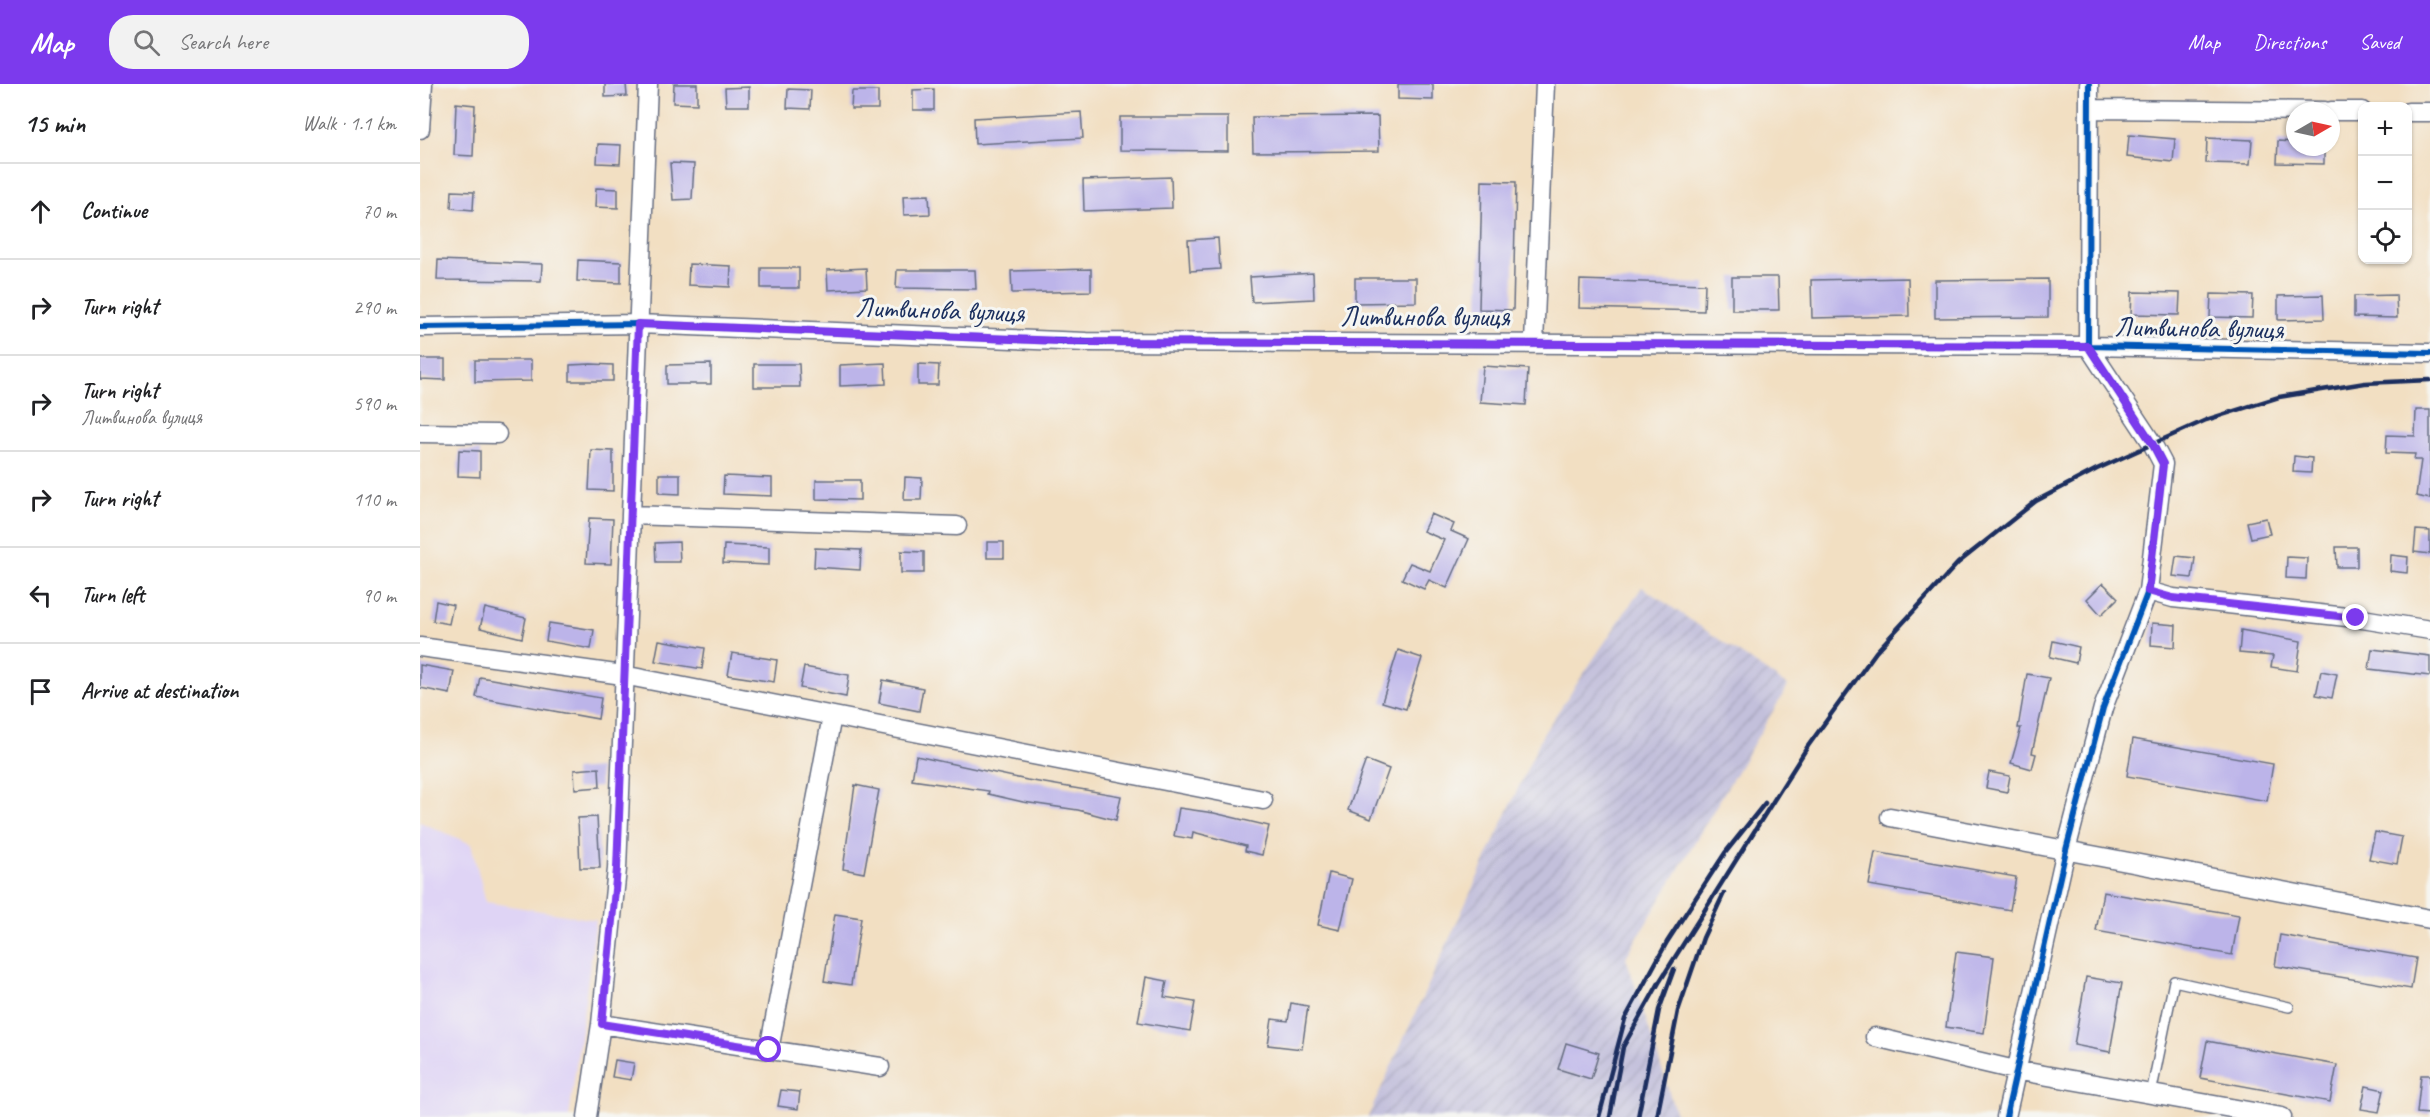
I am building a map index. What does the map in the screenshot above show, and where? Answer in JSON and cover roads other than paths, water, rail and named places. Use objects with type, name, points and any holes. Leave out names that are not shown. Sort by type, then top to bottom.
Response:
[{"type":"street","points":[[420,129],[423,84]]},
{"type":"street","points":[[587,1117],[602,1024],[617,869],[648,84]]},
{"type":"street","points":[[1534,343],[1545,84]]},
{"type":"street","points":[[2006,1117],[2066,850],[2103,708],[2148,591],[2163,464],[2152,443],[2088,346],[2089,84]]},
{"type":"street","points":[[2089,109],[2286,111]]},
{"type":"street","points":[[2340,111],[2358,111]]},
{"type":"street","points":[[2412,112],[2430,112]]},
{"type":"street","name":"Литвинова вулиця","points":[[420,327],[638,324],[1086,342],[2088,346],[2430,353]]},
{"type":"street","points":[[420,433],[497,434]]},
{"type":"street","points":[[631,515],[957,526]]},
{"type":"street","points":[[2148,591],[2173,598],[2356,618],[2430,630]]},
{"type":"street","points":[[420,646],[623,675],[1263,800]]},
{"type":"street","points":[[769,1050],[832,716]]},
{"type":"street","points":[[1890,817],[2430,919]]},
{"type":"street","points":[[602,1024],[880,1066]]},
{"type":"street","points":[[1875,1037],[2015,1070],[2282,1117]]},
{"type":"lane","points":[[2151,1094],[2174,981],[2289,1007]]},
{"type":"railway","points":[[1610,1117],[1623,1047],[1660,981],[1808,746],[1876,652],[1958,563],[2036,501],[2097,469],[2206,420],[2279,397],[2365,383],[2430,380]]},
{"type":"railway","points":[[1599,1117],[1625,1019],[1667,942],[1725,853],[1765,803]]},
{"type":"railway","points":[[1657,1117],[1678,1011],[1703,938],[1724,893]]},
{"type":"railway","points":[[1638,1117],[1659,1010],[1674,969]]}]
